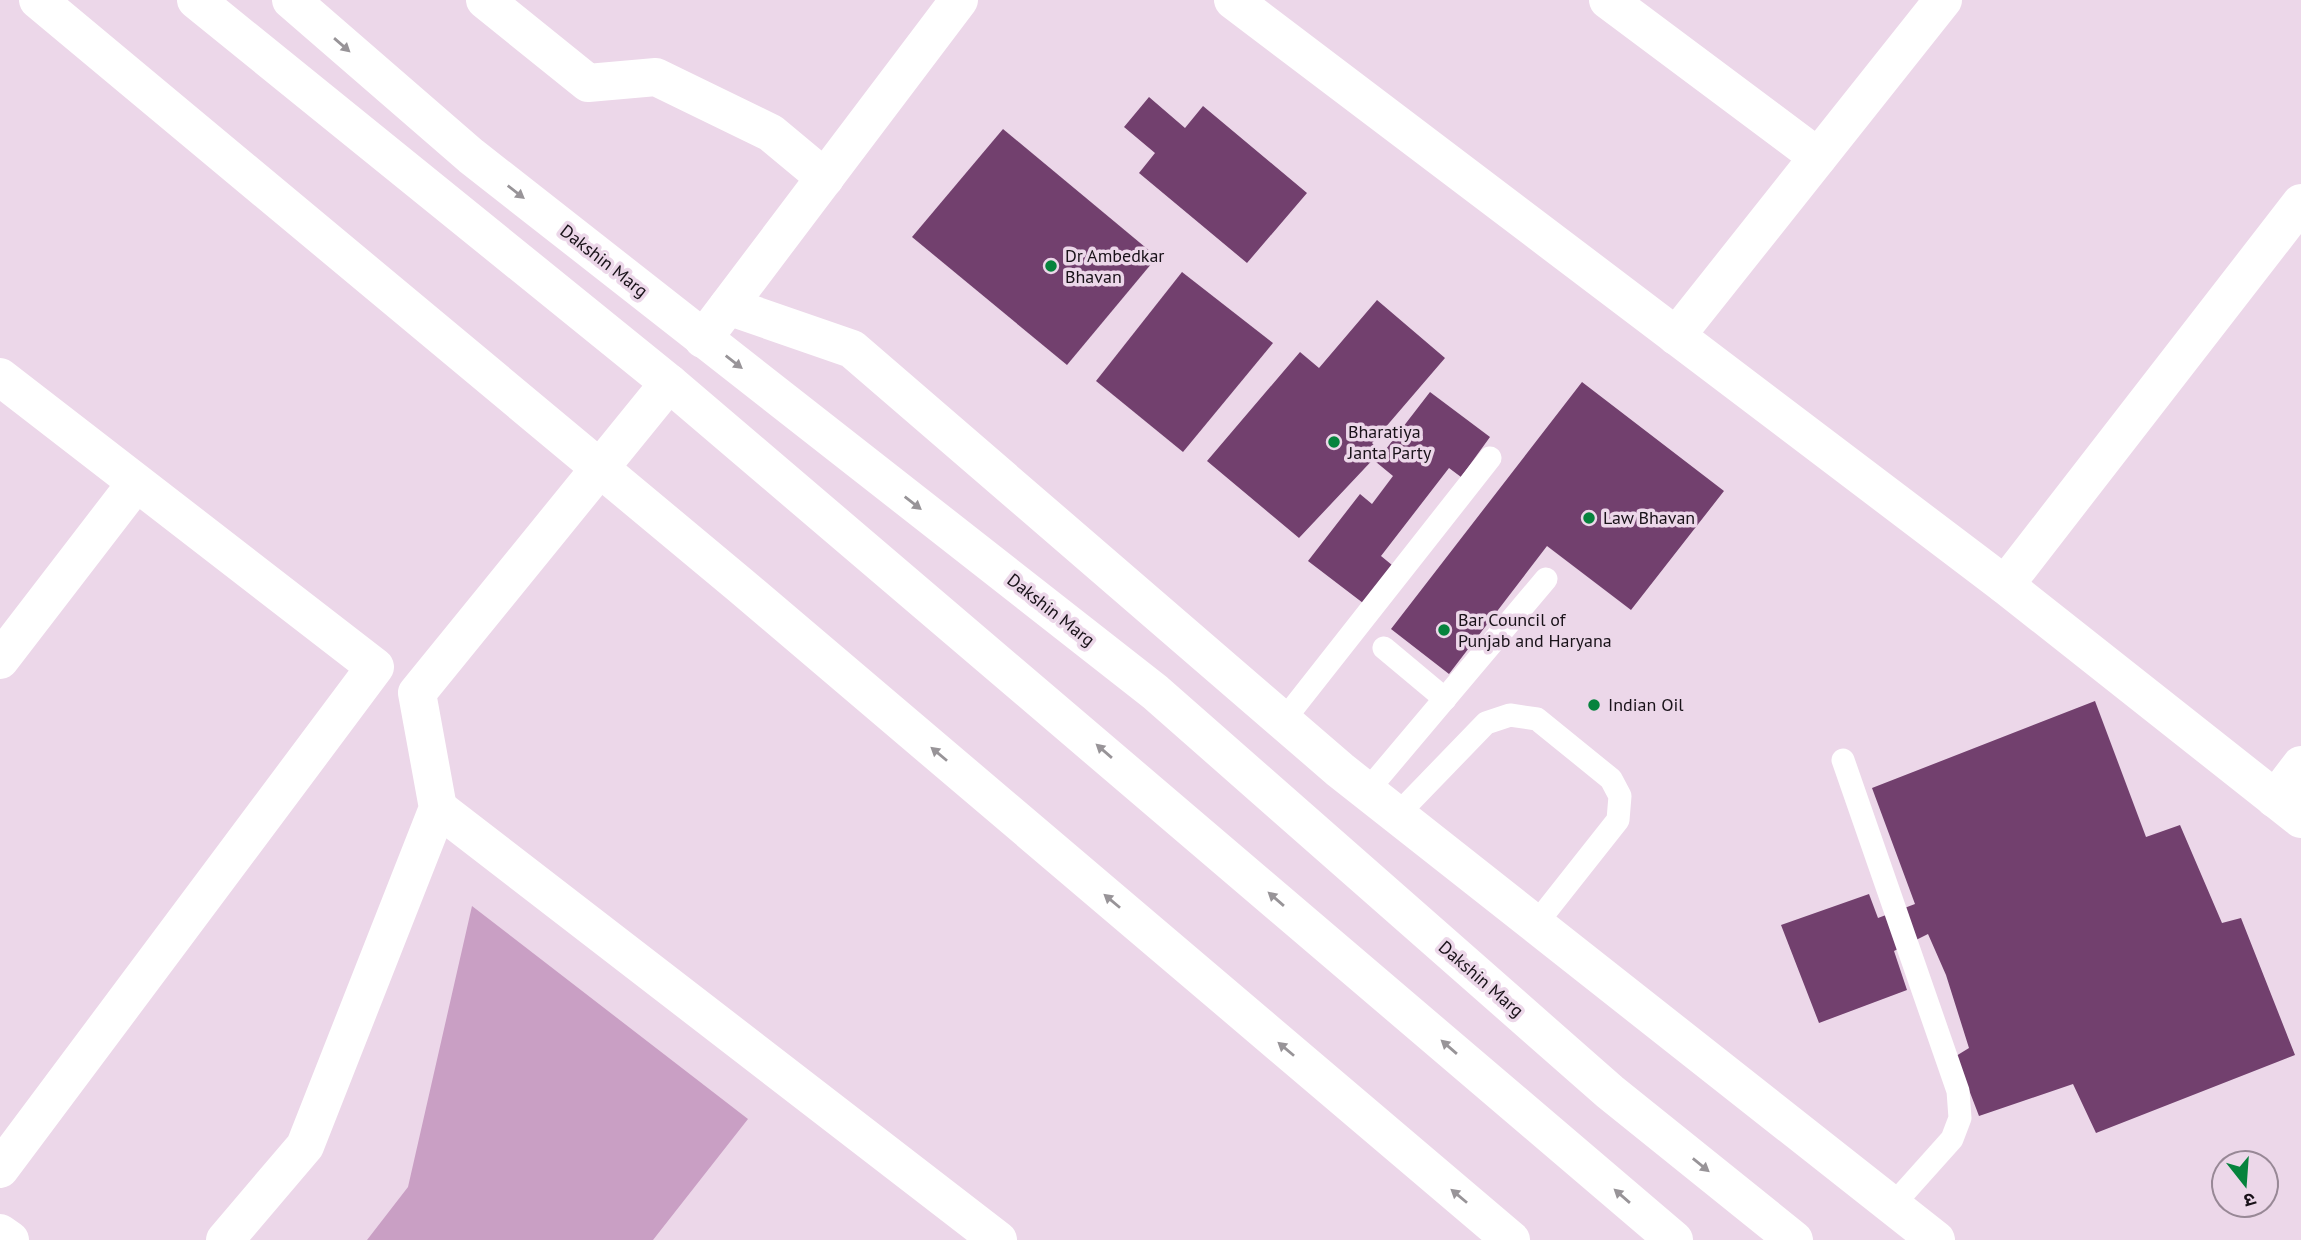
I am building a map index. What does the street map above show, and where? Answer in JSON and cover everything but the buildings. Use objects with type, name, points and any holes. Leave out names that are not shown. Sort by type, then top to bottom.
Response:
[{"type":"street","points":[[38,0],[600,468],[1511,1240]]},
{"type":"street","points":[[196,0],[669,383],[1674,1240]]},
{"type":"street","name":"Dakshin Marg","points":[[291,0],[471,156],[1155,692],[1610,1091],[1794,1240]]},
{"type":"street","points":[[485,0],[588,83],[656,76],[771,133],[825,178]]},
{"type":"street","points":[[703,339],[959,0]]},
{"type":"street","points":[[1233,0],[2005,585],[2288,809],[2301,765]]},
{"type":"street","points":[[1608,0],[1818,157]]},
{"type":"street","points":[[1676,336],[1943,0]]},
{"type":"street","points":[[2005,585],[2301,203]]},
{"type":"street","points":[[728,306],[852,349],[1367,791],[1936,1240]]},
{"type":"street","points":[[0,377],[375,667],[417,693],[438,808],[305,1146],[225,1240]]},
{"type":"street","points":[[417,693],[669,383]]},
{"type":"street","points":[[0,660],[136,483]]},
{"type":"street","points":[[0,1168],[375,667]]},
{"type":"street","points":[[438,808],[958,1228],[998,1240]]},
{"type":"street","points":[[0,1233],[10,1240]]},
{"type":"lane","points":[[1283,721],[1490,458]]},
{"type":"lane","points":[[1367,791],[1546,579]]},
{"type":"lane","points":[[1384,648],[1445,699]]},
{"type":"lane","points":[[1397,815],[1486,723],[1510,715],[1537,719],[1611,779],[1620,796],[1618,820],[1535,925]]},
{"type":"lane","points":[[1843,760],[1958,1091],[1960,1118],[1952,1139],[1892,1206]]},
{"type":"shaded area","points":[[472,906],[748,1119],[653,1240],[367,1240],[408,1187]]},
{"type":"place","name":"Dr Ambedkar Bhavan","points":[[1051,266]]},
{"type":"place","name":"Bharatiya Janta Party","points":[[1334,442]]},
{"type":"place","name":"Law Bhavan","points":[[1589,518]]},
{"type":"place","name":"Bar Council of Punjab and Haryana","points":[[1444,630]]},
{"type":"place","name":"Indian Oil","points":[[1594,705]]}]
